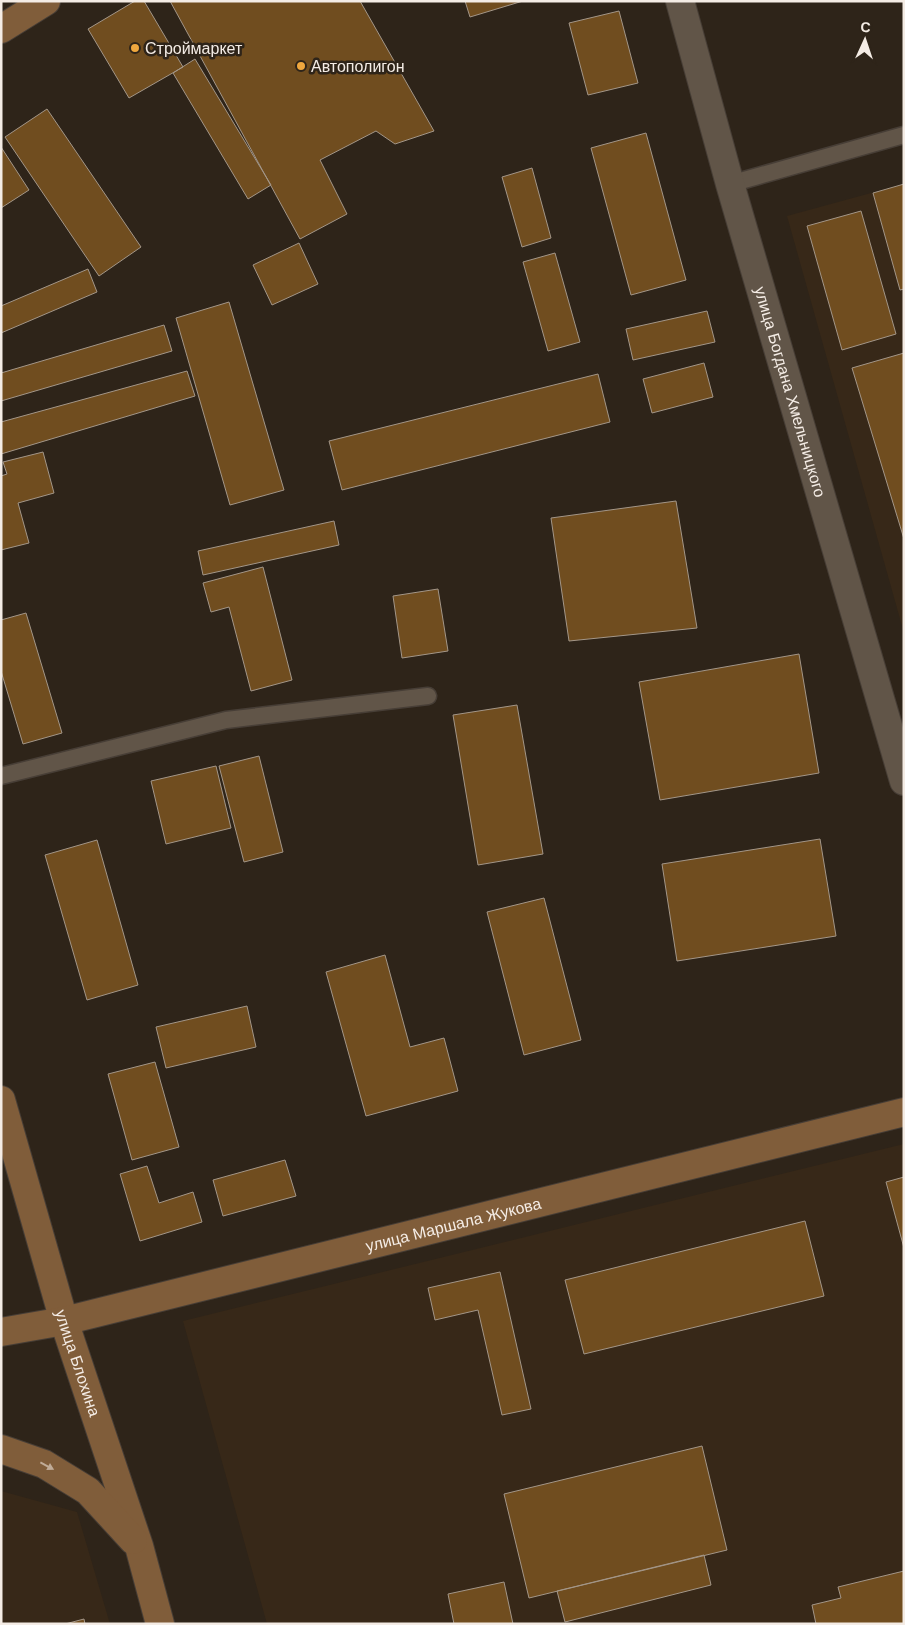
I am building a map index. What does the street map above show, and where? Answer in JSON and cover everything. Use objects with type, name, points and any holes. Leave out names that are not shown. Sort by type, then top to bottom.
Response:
[{"type":"main road","points":[[1,29],[46,1]]},
{"type":"main road","name":"улица Блохина","points":[[1,1100],[64,1321],[139,1546],[160,1624]]},
{"type":"main road","name":"улица Маршала Жукова","points":[[1,1332],[64,1321],[904,1112]]},
{"type":"main road","points":[[1,1449],[44,1464],[88,1491],[139,1546]]},
{"type":"street","name":"улица Богдана Хмельницкого","points":[[680,1],[730,184],[904,781]]},
{"type":"lane","points":[[730,184],[904,136]]},
{"type":"lane","points":[[1,776],[226,720],[428,696]]},
{"type":"shaded area","points":[[904,184],[904,633],[787,216]]},
{"type":"shaded area","points":[[904,1144],[904,1624],[267,1624],[183,1321]]},
{"type":"shaded area","points":[[1,1491],[77,1512],[110,1624],[1,1624]]},
{"type":"building","name":"Строймаркет","points":[[135,1],[144,1],[183,67],[129,98],[88,29]]},
{"type":"building","name":"Автополигон","points":[[170,1],[360,1],[434,131],[395,144],[376,131],[320,160],[347,214],[300,239]]},
{"type":"building","points":[[465,1],[523,1],[470,17]]},
{"type":"building","points":[[619,11],[638,83],[588,95],[569,23]]},
{"type":"building","points":[[195,59],[271,185],[248,199],[173,73]]},
{"type":"building","points":[[47,109],[141,247],[99,276],[5,137]]},
{"type":"building","points":[[646,133],[686,280],[631,295],[591,148]]},
{"type":"building","points":[[1,147],[29,190],[1,208]]},
{"type":"building","points":[[532,168],[551,238],[522,247],[502,177]]},
{"type":"building","points":[[904,184],[904,289],[900,290],[873,193]]},
{"type":"building","points":[[861,211],[896,334],[842,350],[807,226]]},
{"type":"building","points":[[299,243],[318,284],[272,305],[253,265]]},
{"type":"building","points":[[555,253],[580,342],[548,351],[523,262]]},
{"type":"building","points":[[88,269],[97,292],[1,333],[1,306]]},
{"type":"building","points":[[229,302],[284,490],[230,505],[176,318]]},
{"type":"building","points":[[707,311],[715,342],[633,360],[626,329]]},
{"type":"building","points":[[164,325],[172,351],[1,401],[1,373]]},
{"type":"building","points":[[904,353],[904,539],[852,368]]},
{"type":"building","points":[[704,363],[713,397],[652,413],[643,379]]},
{"type":"building","points":[[187,371],[195,396],[1,454],[1,422]]},
{"type":"building","points":[[598,374],[610,422],[342,490],[329,441]]},
{"type":"building","points":[[43,452],[54,493],[18,503],[29,543],[1,550],[1,476],[7,474],[3,462]]},
{"type":"building","points":[[676,501],[697,628],[569,641],[551,518]]},
{"type":"building","points":[[334,521],[339,545],[203,575],[198,551]]},
{"type":"building","points":[[263,567],[292,680],[251,691],[229,607],[211,612],[203,583]]},
{"type":"building","points":[[438,589],[448,651],[402,658],[393,596]]},
{"type":"building","points":[[26,613],[62,733],[23,744],[1,671],[1,620]]},
{"type":"building","points":[[799,654],[819,773],[660,800],[639,682]]},
{"type":"building","points":[[517,705],[543,854],[478,865],[453,715]]},
{"type":"building","points":[[259,756],[283,852],[244,862],[219,766]]},
{"type":"building","points":[[216,766],[231,828],[166,844],[151,781]]},
{"type":"building","points":[[820,839],[836,936],[677,961],[662,864]]},
{"type":"building","points":[[97,840],[138,985],[87,1000],[45,855]]},
{"type":"building","points":[[544,898],[581,1040],[524,1055],[487,912]]},
{"type":"building","points":[[385,955],[410,1047],[444,1038],[458,1091],[366,1116],[326,972]]},
{"type":"building","points":[[247,1006],[256,1047],[166,1068],[156,1027]]},
{"type":"building","points":[[155,1062],[179,1147],[132,1160],[108,1074]]},
{"type":"building","points":[[285,1160],[296,1196],[223,1216],[213,1180]]},
{"type":"building","points":[[147,1166],[159,1203],[193,1192],[202,1222],[140,1241],[120,1174]]},
{"type":"building","points":[[904,1177],[904,1248],[886,1182]]},
{"type":"building","points":[[805,1221],[824,1296],[584,1354],[565,1280]]},
{"type":"building","points":[[500,1272],[531,1409],[502,1415],[478,1310],[435,1320],[428,1288]]},
{"type":"building","points":[[702,1446],[727,1550],[529,1598],[504,1494]]},
{"type":"building","points":[[704,1555],[711,1585],[565,1622],[557,1591]]},
{"type":"building","points":[[904,1571],[904,1624],[816,1624],[812,1605],[841,1598],[838,1587]]},
{"type":"building","points":[[504,1582],[513,1624],[454,1624],[448,1594]]},
{"type":"building","points":[[84,1619],[85,1624],[65,1624]]},
{"type":"place","name":"Строймаркет","points":[[135,48]]},
{"type":"place","name":"Автополигон","points":[[301,66]]}]
